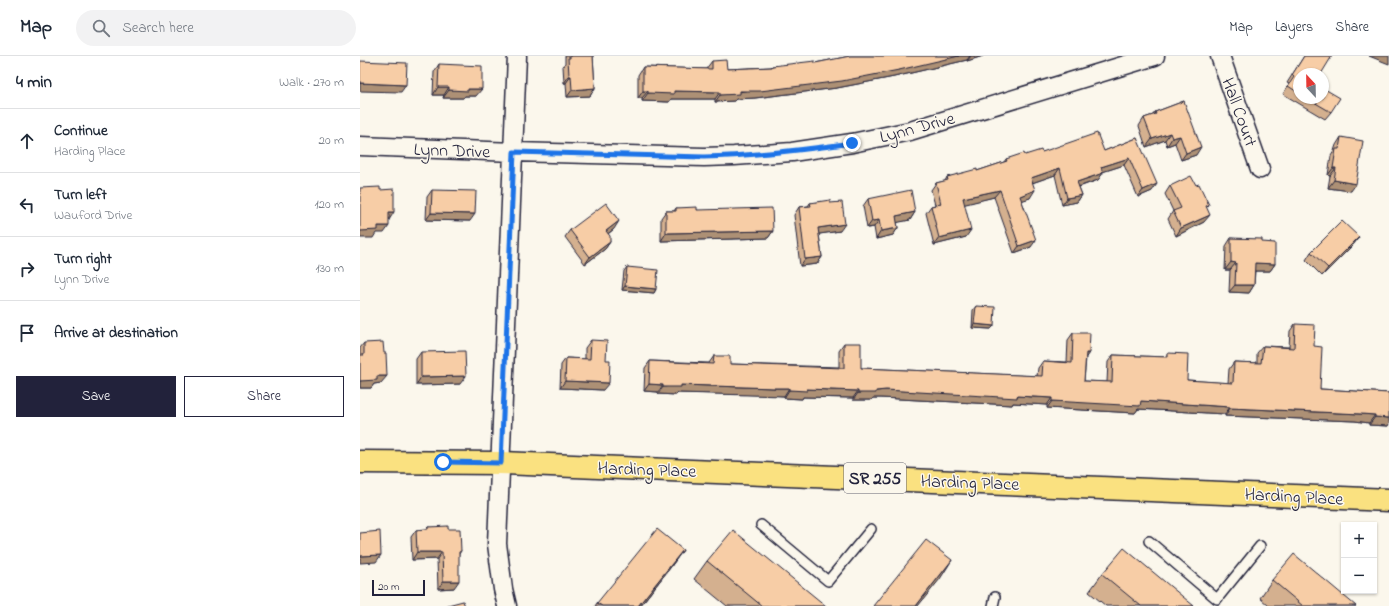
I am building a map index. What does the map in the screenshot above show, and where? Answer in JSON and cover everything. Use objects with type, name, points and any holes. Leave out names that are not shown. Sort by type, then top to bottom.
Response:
[{"type":"main road","name":"Harding Place","points":[[360,462],[501,463],[1389,500]]},
{"type":"street","points":[[507,606],[503,589],[497,544],[517,56]]},
{"type":"street","name":"Lynn Drive","points":[[360,146],[704,157],[792,152],[845,144],[910,131],[1155,56]]},
{"type":"street","name":"Hall Court","points":[[1220,56],[1260,169]]},
{"type":"lane","points":[[761,525],[828,581],[871,529]]},
{"type":"lane","points":[[1149,541],[1217,599],[1260,546]]},
{"type":"building","points":[[570,56],[593,56],[595,88],[572,90],[571,76],[569,76],[568,58],[570,58]]},
{"type":"building","points":[[850,56],[959,56],[842,81],[760,91],[740,91],[740,94],[720,95],[720,92],[674,91],[674,94],[648,93],[648,91],[643,91],[643,67],[712,69],[712,61],[726,60],[727,69],[772,67],[815,61],[815,63]]},
{"type":"building","points":[[1304,56],[1332,56],[1325,68],[1296,68]]},
{"type":"building","points":[[360,61],[407,63],[406,85],[360,83]]},
{"type":"building","points":[[439,64],[482,66],[482,89],[468,89],[468,91],[449,90],[449,87],[438,87]]},
{"type":"building","points":[[1293,78],[1293,89],[1288,86]]},
{"type":"building","points":[[1329,92],[1340,98],[1331,112],[1317,104],[1329,104]]},
{"type":"building","points":[[1184,101],[1201,147],[1186,153],[1180,136],[1172,138],[1170,133],[1152,139],[1144,118],[1156,114],[1155,112]]},
{"type":"building","points":[[1097,133],[1104,151],[1137,138],[1157,184],[1143,190],[1129,158],[1101,167],[1103,173],[1077,182],[1082,195],[1067,198],[1060,168],[1031,178],[1035,190],[1020,196],[1036,240],[1019,246],[1000,190],[963,198],[971,230],[939,238],[931,206],[941,204],[936,183],[948,180],[947,177],[977,169],[977,171],[1007,161],[1006,159],[1024,153],[1025,155],[1041,150],[1042,152]]},
{"type":"building","points":[[1341,137],[1363,141],[1356,184],[1334,180],[1336,168],[1333,168],[1336,149],[1339,149]]},
{"type":"building","points":[[1191,176],[1196,185],[1199,184],[1209,205],[1206,206],[1210,215],[1181,228],[1173,211],[1181,208],[1170,186]]},
{"type":"building","points":[[380,187],[380,190],[394,189],[394,212],[389,212],[389,226],[378,226],[378,230],[360,231],[360,188]]},
{"type":"building","points":[[432,190],[476,191],[475,214],[431,213]]},
{"type":"building","points":[[911,190],[915,212],[896,216],[898,228],[881,231],[879,220],[872,221],[868,199]]},
{"type":"building","points":[[830,200],[830,203],[842,202],[845,224],[818,228],[822,257],[805,259],[799,207],[811,206],[810,203]]},
{"type":"building","points":[[606,203],[619,221],[606,231],[610,236],[610,242],[590,257],[570,230]]},
{"type":"building","points":[[697,207],[697,210],[772,208],[773,231],[666,233],[666,211],[676,211],[676,208]]},
{"type":"building","points":[[1342,221],[1359,237],[1328,268],[1311,252]]},
{"type":"building","points":[[1231,238],[1262,239],[1262,242],[1275,243],[1275,264],[1255,263],[1254,285],[1235,285],[1236,263],[1231,262]]},
{"type":"building","points":[[627,267],[658,270],[656,289],[625,286]]},
{"type":"building","points":[[976,306],[995,307],[994,326],[974,324]]},
{"type":"building","points":[[1295,324],[1315,325],[1314,346],[1322,347],[1320,389],[1389,393],[1389,418],[1361,414],[1230,408],[1141,401],[1140,406],[1052,401],[1052,398],[1017,396],[1017,398],[886,390],[876,391],[876,393],[858,393],[858,391],[807,389],[807,391],[789,390],[789,388],[681,385],[681,387],[663,387],[663,385],[649,384],[650,361],[713,364],[714,356],[730,356],[730,364],[844,368],[844,343],[861,343],[861,368],[1042,376],[1043,361],[1072,363],[1073,333],[1090,333],[1089,353],[1086,353],[1084,381],[1112,382],[1113,355],[1168,357],[1168,353],[1188,354],[1187,380],[1233,383],[1234,362],[1261,363],[1263,346],[1294,348]]},
{"type":"building","points":[[591,340],[607,341],[606,360],[610,360],[609,383],[565,381],[566,358],[590,359]]},
{"type":"building","points":[[383,342],[384,353],[386,353],[387,376],[377,376],[377,380],[360,381],[360,355],[364,355],[364,343]]},
{"type":"building","points":[[465,351],[466,376],[421,377],[421,352]]},
{"type":"building","points":[[448,526],[448,529],[460,529],[461,551],[459,552],[459,581],[443,581],[442,552],[417,552],[416,530],[428,529],[428,527]]},
{"type":"building","points":[[657,529],[683,550],[638,606],[602,606],[597,603]]},
{"type":"building","points":[[733,530],[826,606],[762,606],[707,561]]},
{"type":"building","points":[[380,531],[381,555],[360,556],[360,533]]},
{"type":"building","points":[[926,540],[952,560],[916,606],[873,606]]},
{"type":"building","points":[[1124,548],[1194,606],[1141,606],[1102,574]]},
{"type":"building","points":[[1294,554],[1356,606],[1303,606],[1272,580]]},
{"type":"building","points":[[463,601],[465,606],[444,606]]},
{"type":"route","points":[[443,462],[501,463],[514,152],[704,157],[792,152],[852,143]]}]
